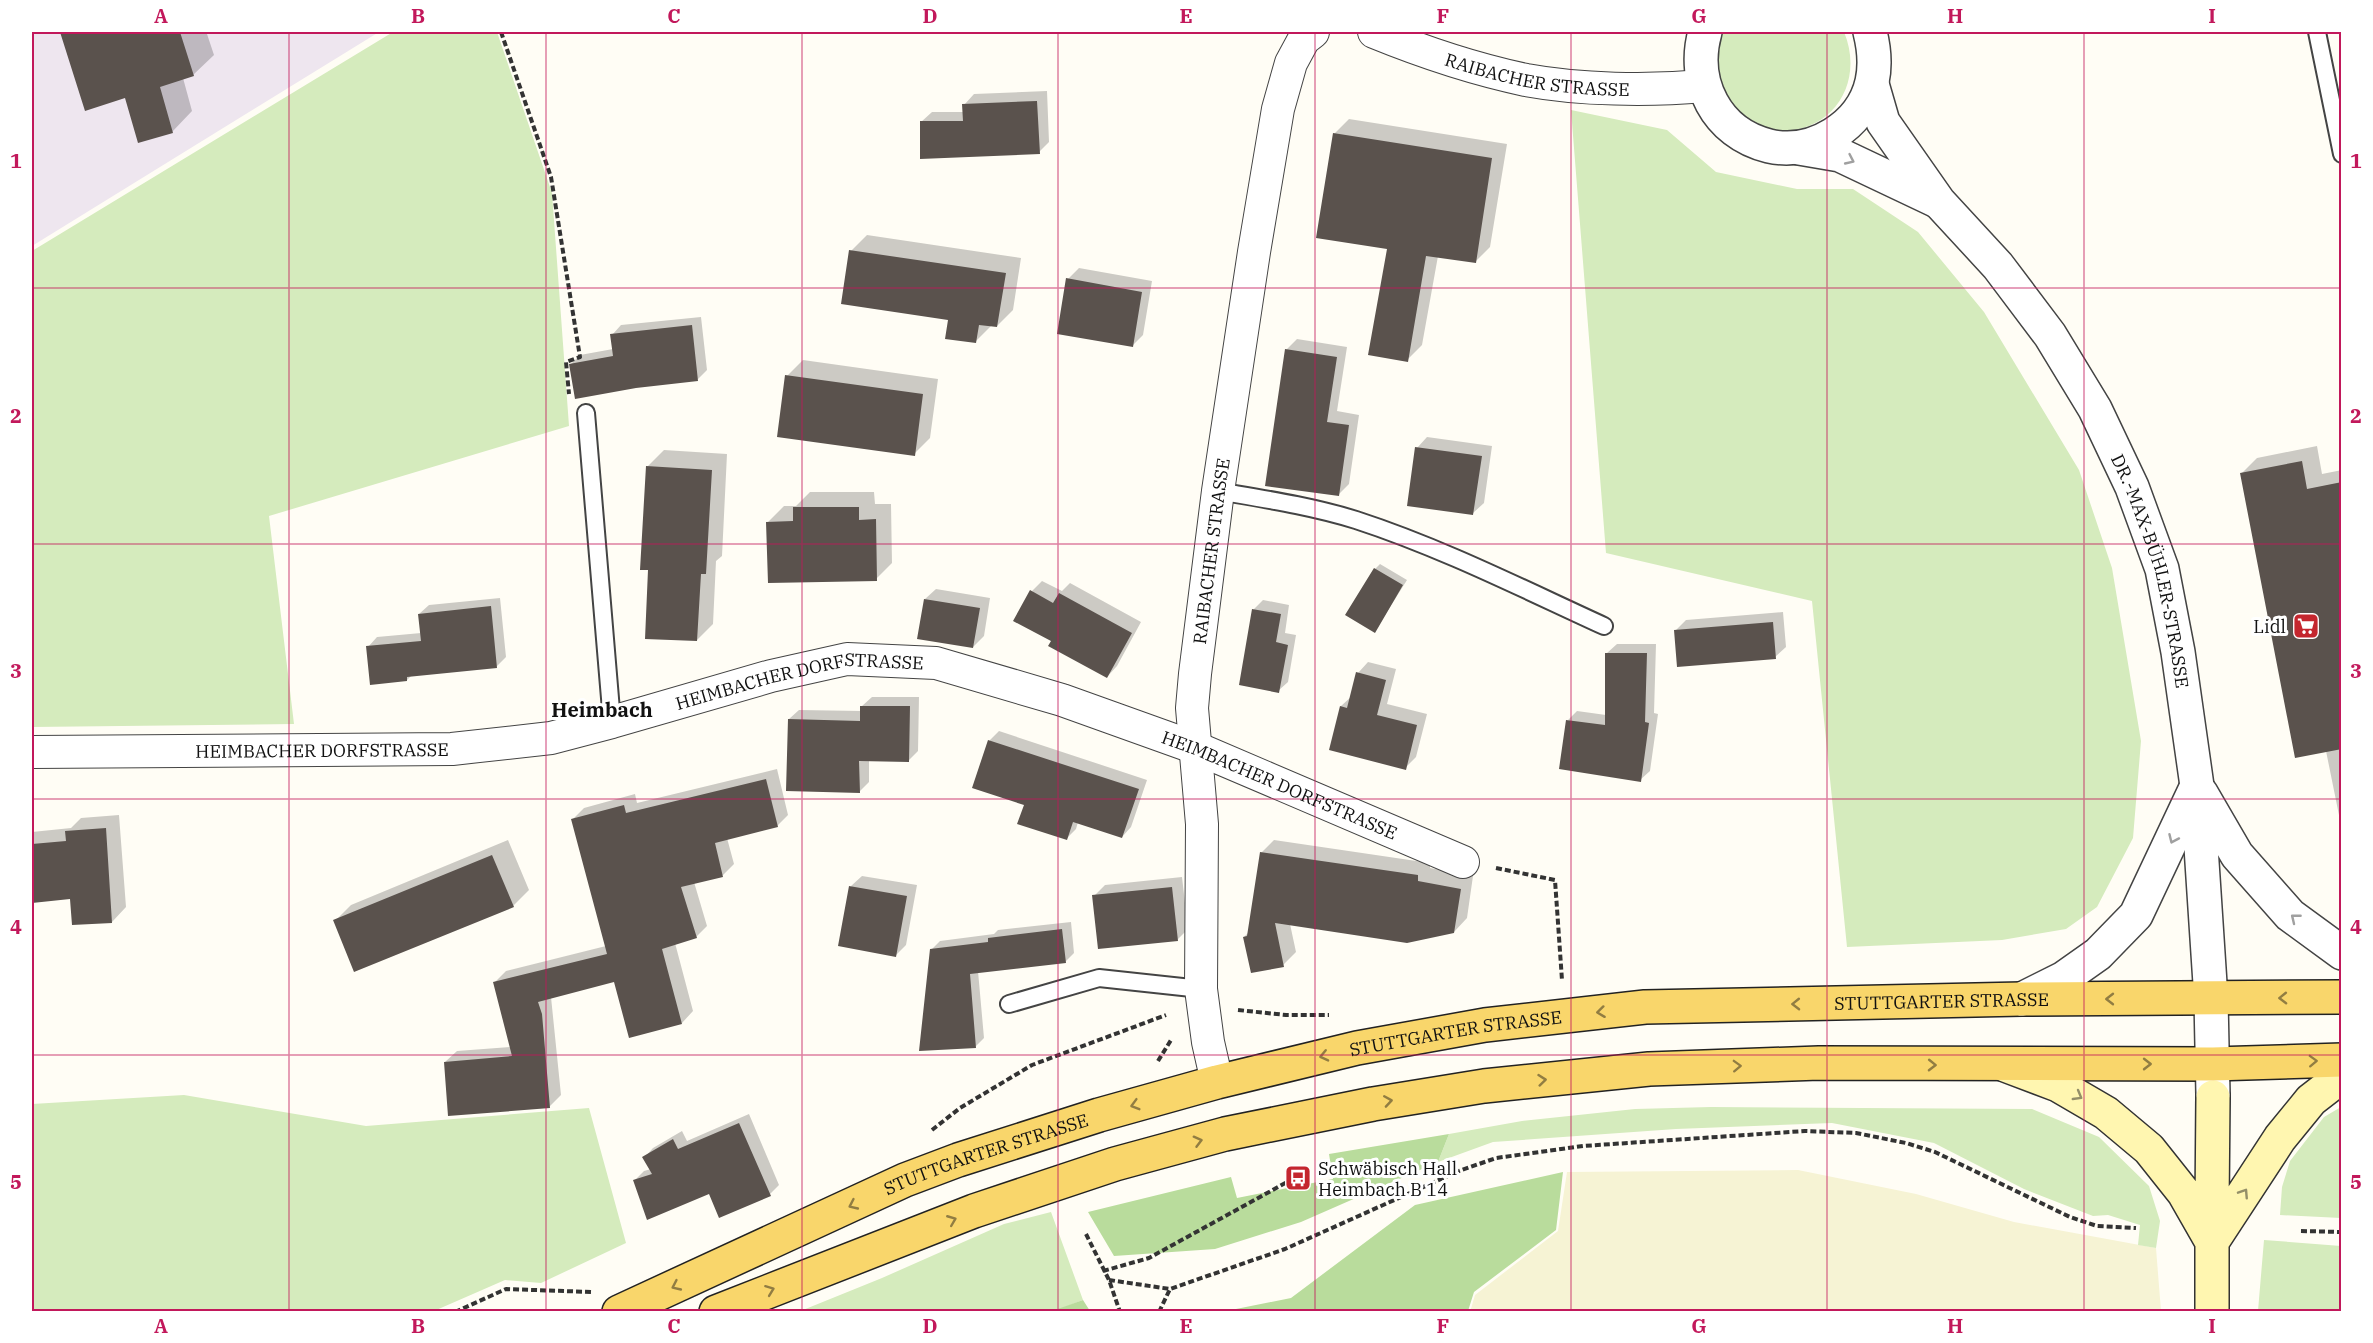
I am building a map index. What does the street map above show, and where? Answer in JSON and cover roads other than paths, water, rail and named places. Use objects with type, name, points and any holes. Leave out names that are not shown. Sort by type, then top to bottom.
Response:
[{"type":"main road","name":"STUTTGARTER STRASSE","points":[[619,1311],[905,1180],[958,1160],[1099,1115],[1217,1082],[1357,1048],[1485,1025],[1645,1007],[2022,999],[2342,997]]},
{"type":"main road","points":[[716,1311],[974,1212],[1115,1164],[1225,1134],[1373,1104],[1484,1086],[1648,1070],[1819,1064],[2213,1064],[2342,1060]]},
{"type":"main road","points":[[2005,1065],[2058,1085],[2106,1113],[2149,1149],[2184,1193],[2211,1242],[2212,1311]]},
{"type":"main road","points":[[2211,1242],[2280,1138],[2311,1100],[2342,1076]]},
{"type":"main road","points":[[2212,1207],[2213,1097]]},
{"type":"street","name":"RAIBACHER STRASSE","points":[[1217,1082],[1208,1042],[1201,989],[1202,824],[1192,708],[1193,696],[1218,491],[1278,109],[1292,63],[1304,39],[1313,32]]},
{"type":"street","name":"RAIBACHER STRASSE","points":[[1374,32],[1414,48],[1527,80],[1657,90],[1704,86]]},
{"type":"street","points":[[1704,86],[1700,68],[1705,32]]},
{"type":"street","points":[[1794,147],[1811,144],[1843,128],[1865,100],[1872,84],[1874,49],[1870,32]]},
{"type":"street","name":"DR.-MAX-BÜHLER-STRASSE","points":[[1872,84],[1883,122],[1939,202],[1998,266],[2050,335],[2095,409],[2132,487],[2162,569],[2178,652],[2197,786],[2211,999],[2213,1097]]},
{"type":"street","name":"DR.-MAX-BÜHLER-STRASSE","points":[[1704,86],[1721,116],[1729,125],[1748,138],[1770,146],[1794,147],[1840,155],[1939,202]]},
{"type":"street","name":"HEIMBACHER DORFSTRASSE","points":[[32,752],[452,749],[551,738],[771,676],[847,659],[936,663],[1062,700],[1196,748],[1463,862]]},
{"type":"street","points":[[2197,786],[2236,855],[2290,915],[2342,953]]},
{"type":"street","points":[[2022,999],[2064,978],[2098,954],[2136,915],[2197,786]]},
{"type":"street","points":[[2211,1242],[2212,1207]]},
{"type":"lane","points":[[2317,32],[2342,154]]},
{"type":"lane","points":[[586,413],[612,722]]},
{"type":"lane","points":[[1218,491],[1295,505],[1356,520],[1444,552],[1604,626]]},
{"type":"lane","points":[[1009,1004],[1099,978],[1201,989]]},
{"type":"place","name":"Lidl","points":[[2306,626]]},
{"type":"place","name":"Schwäbisch Hall Heimbach B 14","points":[[1298,1178]]},
{"type":"district","name":"Heimbach","points":[[602,709]]}]
